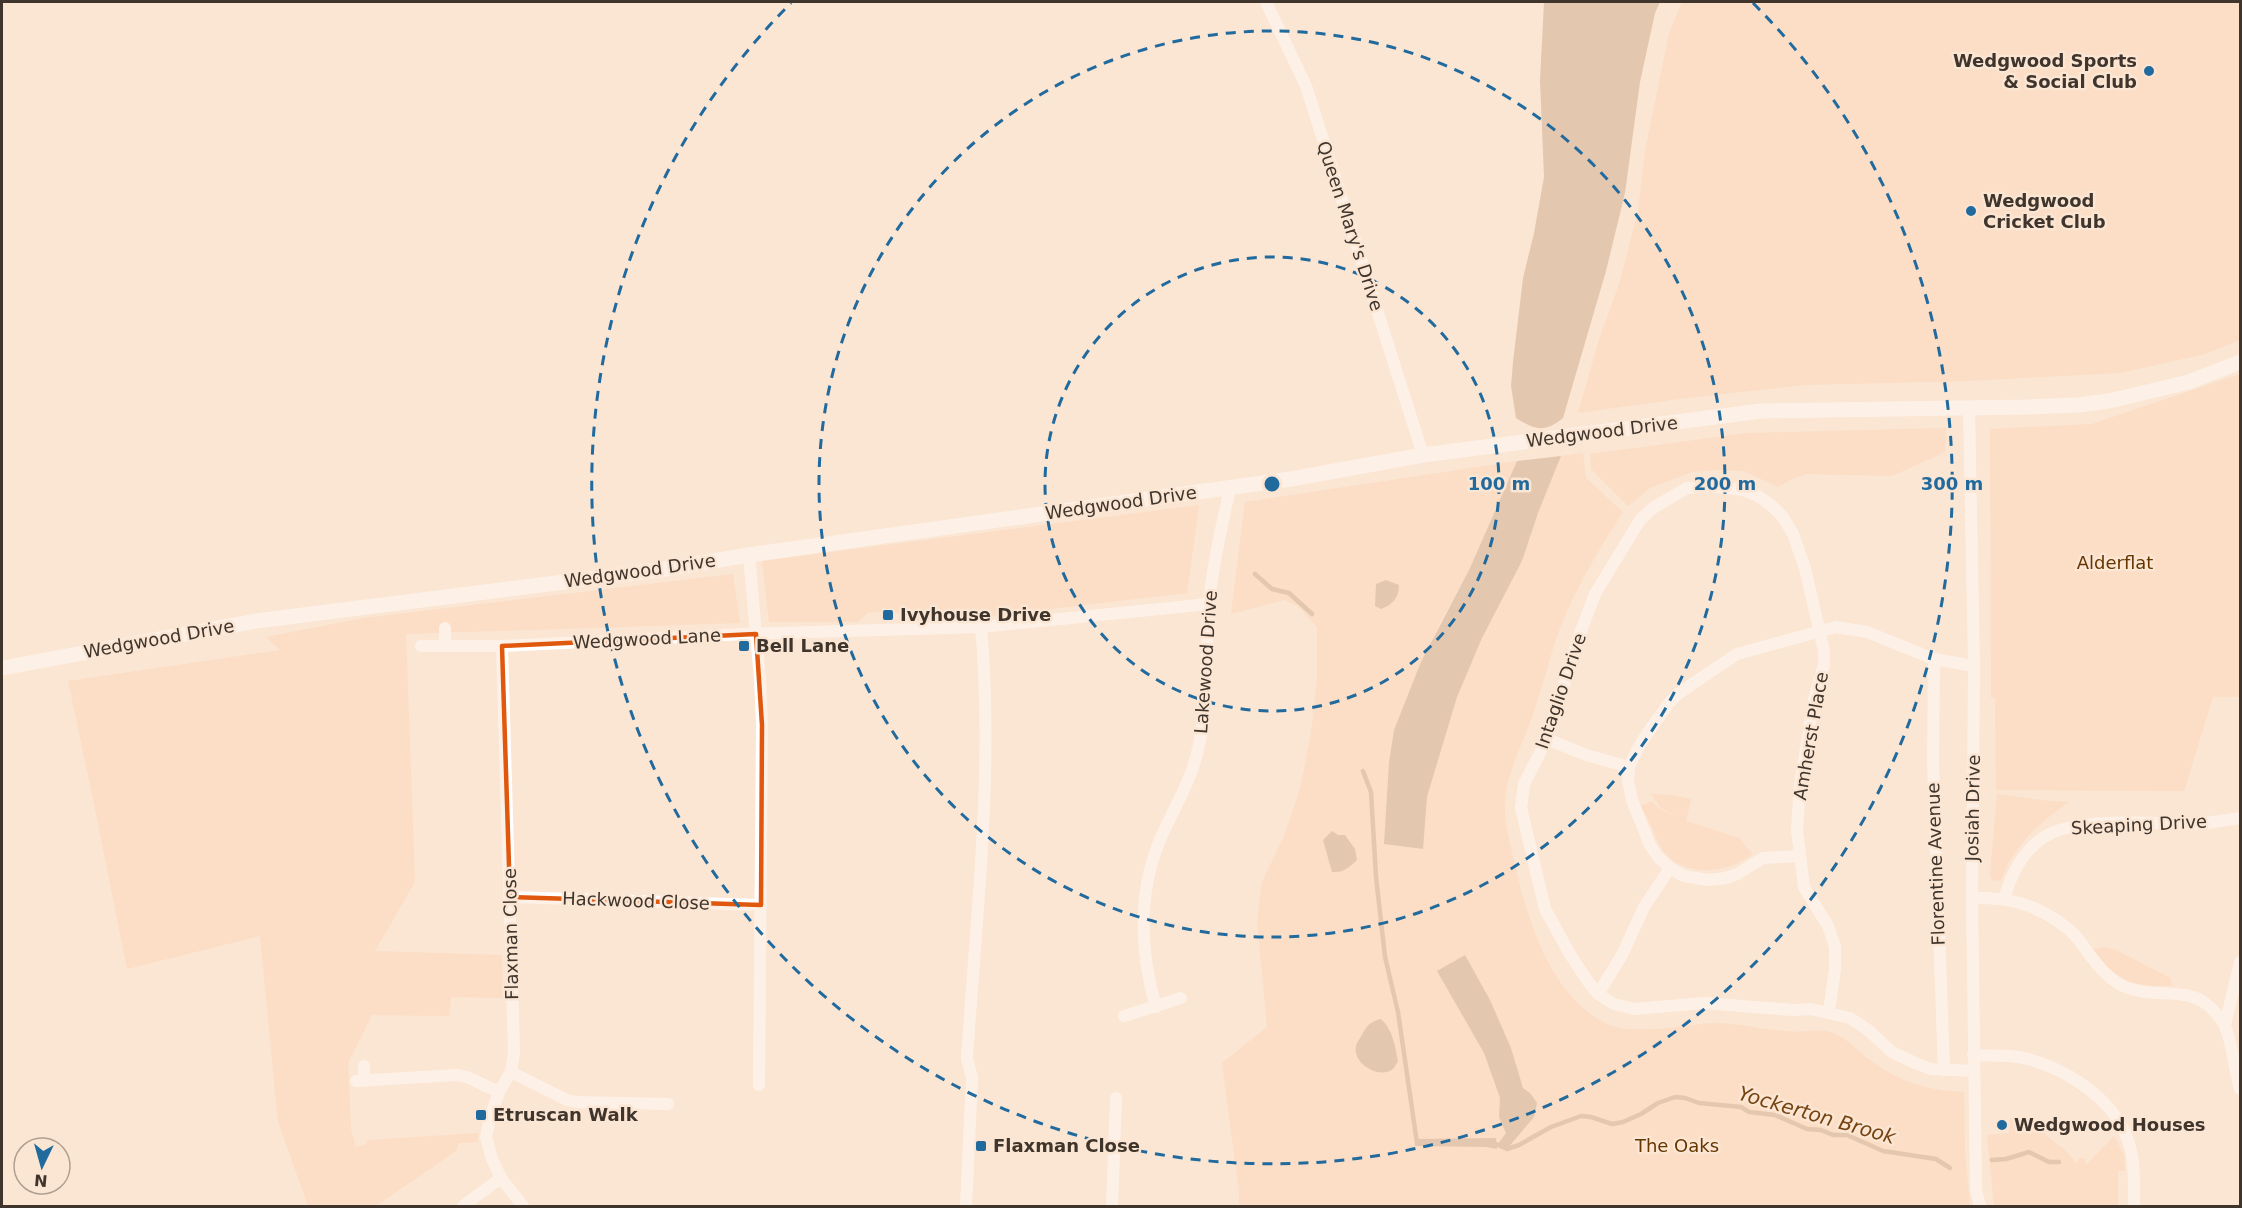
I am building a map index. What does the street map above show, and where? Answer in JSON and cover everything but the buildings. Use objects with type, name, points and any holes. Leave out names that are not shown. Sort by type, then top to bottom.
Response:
[{"type":"street","name":"Queen Mary's Drive","points":[[1266,2],[1306,86],[1423,455]]},
{"type":"street","name":"Wedgwood Drive","points":[[2,668],[256,621],[659,570],[749,555],[1230,488],[1423,455],[1761,411],[2078,405],[2109,401],[2189,382],[2241,362]]},
{"type":"street","name":"Josiah Drive","points":[[1969,408],[1974,666],[1973,1071],[1976,1190],[1980,1206]]},
{"type":"street","name":"Intaglio Drive","points":[[1819,632],[1805,568],[1793,534],[1782,516],[1758,496],[1722,486],[1687,488],[1653,508],[1640,520],[1595,594],[1579,636],[1547,739],[1524,784],[1521,808],[1545,909],[1571,956],[1598,994],[1614,1004],[1634,1009],[1704,1003],[1829,1012],[1850,1018],[1900,1055],[1931,1069],[1973,1071]]},
{"type":"street","name":"Lakewood Drive","points":[[1156,1006],[1144,960],[1142,935],[1149,870],[1160,840],[1192,774],[1199,746],[1208,674],[1209,604],[1230,488]]},
{"type":"street","points":[[749,555],[762,725],[759,1085]]},
{"type":"street","name":"Wedgwood Lane","points":[[421,646],[502,646],[756,634],[981,627],[1209,604]]},
{"type":"street","points":[[966,1206],[972,1077],[967,1059],[986,753],[986,697],[981,627]]},
{"type":"street","points":[[1799,856],[1762,858],[1737,874],[1710,880],[1692,878],[1670,868],[1650,845],[1633,805],[1628,780],[1629,767],[1640,744],[1669,703],[1695,682],[1737,654],[1836,627],[1867,632],[1934,659],[1974,666]]},
{"type":"street","points":[[445,628],[445,646]]},
{"type":"street","name":"Amherst Place","points":[[1819,632],[1824,664],[1814,699],[1800,785],[1797,830],[1804,887],[1828,926],[1835,946],[1835,969],[1829,1012]]},
{"type":"street","name":"Flaxman Close","points":[[502,646],[514,1052],[511,1072],[499,1092],[486,1137],[492,1159],[501,1178],[523,1206]]},
{"type":"street","name":"Florentine Avenue","points":[[1934,659],[1933,763],[1944,1070]]},
{"type":"street","points":[[1547,739],[1586,755],[1629,767]]},
{"type":"street","name":"Skeaping Drive","points":[[2004,899],[2011,875],[2034,844],[2064,828],[2119,822],[2198,824],[2241,819]]},
{"type":"street","points":[[1598,994],[1622,955],[1644,907],[1670,868]]},
{"type":"street","name":"Hackwood Close","points":[[510,897],[761,905]]},
{"type":"street","points":[[1972,898],[2004,899],[2029,904],[2051,916],[2072,932],[2088,955],[2111,979],[2128,988],[2180,993],[2195,997],[2210,1007],[2225,1025],[2241,1089]]},
{"type":"street","points":[[2225,1025],[2238,987],[2241,962]]},
{"type":"street","points":[[1124,1016],[1181,998]]},
{"type":"street","points":[[1973,1054],[2018,1058],[2047,1066],[2074,1080],[2100,1099],[2123,1130],[2131,1148],[2134,1206]]},
{"type":"street","points":[[364,1066],[360,1081],[456,1076],[467,1077],[499,1092]]},
{"type":"street","points":[[511,1072],[567,1100],[576,1102],[668,1104]]},
{"type":"street","points":[[1113,1206],[1116,1098]]},
{"type":"street","points":[[463,1206],[501,1178]]},
{"type":"highlighted area","points":[[756,634],[762,725],[761,905],[510,897],[502,646]]},
{"type":"green space","name":"Wedgwood Sports & Social Club","points":[[1682,2],[2240,2],[2240,340],[2205,354],[2120,373],[1967,381],[1805,385],[1578,413],[1598,343],[1620,281],[1638,210],[1645,151],[1669,33]]},
{"type":"green space","name":"Alderflat","points":[[2240,374],[2240,697],[2213,697],[2184,791],[1996,790],[1995,698],[1991,698],[1990,429],[2092,424]]},
{"type":"green space","points":[[1946,428],[1945,452],[1892,476],[1807,474],[1778,487],[1744,471],[1692,472],[1650,488],[1628,506],[1591,469],[1590,454],[1747,433]]},
{"type":"green space","name":"The Oaks","points":[[1583,453],[1586,478],[1623,512],[1586,573],[1562,624],[1506,790],[1506,823],[1519,883],[1533,929],[1554,973],[1584,1009],[1615,1027],[1643,1030],[1715,1023],[1791,1032],[1831,1032],[1901,1079],[1924,1087],[1964,1092],[1965,1153],[1970,1206],[1239,1206],[1222,1063],[1267,1027],[1257,922],[1262,882],[1284,836],[1300,789],[1311,733],[1317,681],[1317,627],[1298,606],[1284,600],[1231,614],[1245,502],[1517,461],[1470,568],[1439,625],[1394,730],[1389,762],[1384,844],[1422,849],[1427,797],[1457,696],[1482,638],[1522,561],[1561,456]],"holes":[[[1465,955],[1511,1048],[1523,1089],[1530,1093],[1500,1105],[1500,1098],[1484,1053],[1438,971]]]},
{"type":"green space","points":[[1199,505],[1187,593],[973,618],[917,621],[900,613],[869,612],[858,622],[769,622],[762,561]]},
{"type":"green space","points":[[733,574],[740,623],[406,634],[415,882],[375,951],[502,955],[503,998],[451,997],[449,1016],[372,1015],[348,1063],[351,1129],[356,1147],[366,1144],[368,1140],[478,1133],[478,1142],[459,1143],[456,1151],[376,1206],[308,1206],[278,1122],[260,936],[127,969],[68,681],[280,650],[266,637],[364,618]]},
{"type":"green space","points":[[1651,794],[1691,799],[1686,821],[1739,838],[1752,854],[1742,861],[1717,869],[1692,869],[1680,865],[1661,848],[1640,806],[1652,801],[1658,808],[1678,818],[1660,807]]},
{"type":"green space","points":[[1997,794],[2069,802],[2028,836],[2012,856],[2001,881],[1992,880],[1990,874]]},
{"type":"green space","points":[[2105,947],[2116,950],[2170,978],[2172,986],[2136,984],[2117,976],[2100,961],[2093,949]]},
{"type":"green space","points":[[2010,1118],[2025,1119],[2065,1150],[2077,1164],[2079,1158],[2084,1158],[2086,1165],[2114,1136],[2124,1155],[2125,1171],[2118,1171],[2118,1206],[1994,1206],[1987,1135],[2009,1133]]},
{"type":"shaded area","points":[[1544,2],[1660,2],[1655,13],[1640,82],[1625,193],[1606,271],[1563,418],[1551,426],[1540,428],[1516,418],[1511,386],[1523,278],[1544,177],[1540,80]]},
{"type":"shaded area","points":[[1561,456],[1522,561],[1482,638],[1457,697],[1427,797],[1423,849],[1384,844],[1389,762],[1394,730],[1421,662],[1470,568],[1517,461]]},
{"type":"shaded area","points":[[1386,580],[1399,585],[1399,590],[1394,600],[1381,609],[1375,606],[1376,584]]},
{"type":"shaded area","points":[[1332,831],[1338,835],[1345,835],[1355,849],[1357,860],[1340,872],[1332,872],[1323,840]]},
{"type":"shaded area","points":[[1465,955],[1490,1000],[1511,1048],[1523,1088],[1537,1103],[1534,1117],[1507,1149],[1500,1148],[1498,1144],[1506,1133],[1499,1117],[1500,1098],[1484,1053],[1437,971]]},
{"type":"shaded area","points":[[1381,1019],[1391,1033],[1398,1061],[1393,1069],[1387,1072],[1368,1068],[1362,1064],[1356,1052],[1357,1044],[1366,1028],[1372,1022]]},
{"type":"shaded area","points":[[1496,1138],[1497,1149],[1415,1146],[1415,1139]]},
{"type":"waterway","points":[[1255,574],[1272,589],[1289,593],[1312,614]]},
{"type":"waterway","points":[[1363,771],[1371,792],[1376,877],[1385,957],[1398,1012],[1417,1143]]},
{"type":"waterway","name":"Yockerton Brook","points":[[1491,1142],[1507,1149],[1551,1127],[1581,1116],[1612,1124],[1623,1122],[1658,1103],[1675,1097],[1699,1103],[1741,1107],[1749,1112],[1775,1115],[1807,1129],[1821,1130],[1833,1135],[1847,1135],[1883,1151],[1936,1159],[1950,1168]]},
{"type":"waterway","name":"Yockerton Brook","points":[[1992,1160],[2006,1159],[2029,1152],[2049,1162],[2059,1162]]},
{"type":"place","name":"Wedgwood Sports & Social Club","points":[[2149,71]]},
{"type":"place","name":"Wedgwood Cricket Club","points":[[1971,211]]},
{"type":"place","name":"Ivyhouse Drive","points":[[888,615]]},
{"type":"place","name":"Bell Lane","points":[[744,646]]},
{"type":"place","name":"Etruscan Walk","points":[[481,1115]]},
{"type":"place","name":"Wedgwood Houses","points":[[2002,1125]]},
{"type":"place","name":"Flaxman Close","points":[[981,1146]]}]
